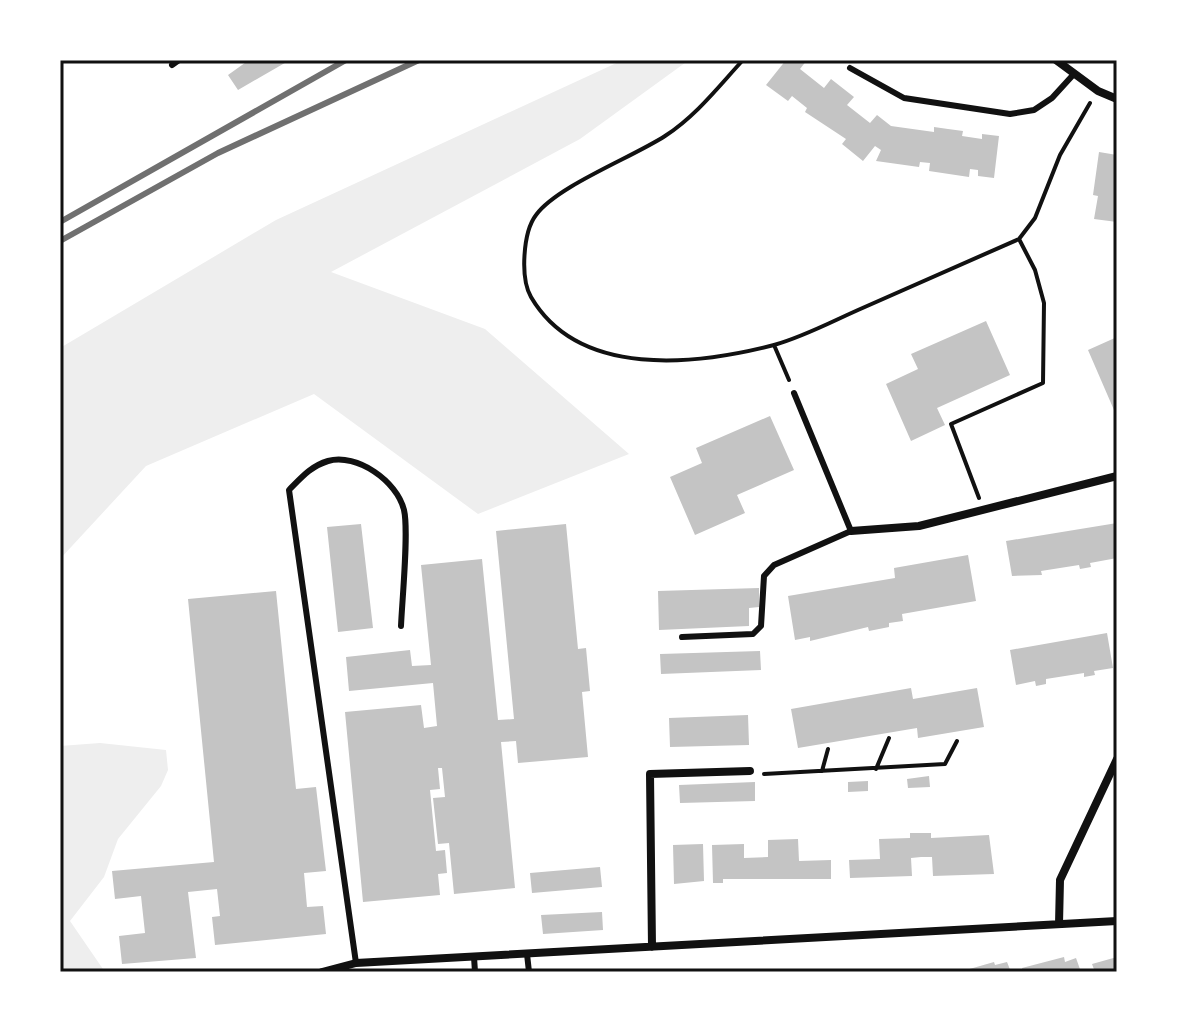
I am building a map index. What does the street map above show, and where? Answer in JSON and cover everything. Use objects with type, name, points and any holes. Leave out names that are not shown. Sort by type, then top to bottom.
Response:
[{"type":"street","points":[[1056,60],[1098,91],[1117,99]]},
{"type":"street","points":[[851,531],[919,526],[1117,476]]},
{"type":"street","points":[[1059,924],[1060,880],[1117,759]]},
{"type":"street","points":[[652,947],[650,774],[750,771]]},
{"type":"street","points":[[322,972],[356,963],[1117,921]]},
{"type":"lane","points":[[850,68],[904,98],[1010,114],[1034,110],[1052,98],[1073,75]]},
{"type":"lane","points":[[682,637],[753,634],[761,626],[764,576],[774,565],[851,531],[794,393]]},
{"type":"lane","points":[[356,963],[289,490],[311,468],[331,460],[356,463],[383,477],[404,509],[401,626]]},
{"type":"lane","points":[[527,954],[529,972]]},
{"type":"lane","points":[[474,957],[475,972]]},
{"type":"path","points":[[743,60],[692,116],[667,135],[555,199],[535,216],[525,267],[529,295],[545,316],[568,337],[619,359],[676,358],[774,345],[1019,239],[1035,218],[1060,155],[1098,91]]},
{"type":"path","points":[[984,510],[951,424],[1043,383],[1044,303],[1035,270],[1019,239]]},
{"type":"path","points":[[774,345],[794,393]]},
{"type":"path","points":[[876,769],[889,738]]},
{"type":"path","points":[[750,771],[760,774],[945,764],[957,741]]},
{"type":"path","points":[[822,771],[828,749]]},
{"type":"shaded area","points":[[623,60],[689,60],[580,139],[331,272],[485,329],[629,454],[478,514],[314,394],[146,466],[60,559],[60,348],[276,220]]},
{"type":"shaded area","points":[[100,743],[166,750],[168,770],[161,786],[118,839],[104,877],[70,921],[105,972],[60,972],[60,746]]},
{"type":"building","points":[[249,60],[290,60],[238,90],[228,75]]},
{"type":"building","points":[[786,60],[807,60],[800,69],[824,88],[831,79],[854,97],[847,105],[870,123],[877,115],[891,126],[934,132],[934,127],[963,131],[962,136],[982,139],[982,134],[999,136],[994,178],[978,176],[978,170],[970,169],[969,177],[929,171],[930,163],[920,162],[919,167],[876,161],[881,150],[875,146],[863,161],[842,144],[846,139],[805,112],[807,108],[792,96],[788,101],[766,85]]},
{"type":"building","points":[[1099,152],[1117,155],[1117,222],[1094,219],[1098,196],[1093,195]]},
{"type":"building","points":[[986,321],[1010,375],[937,408],[945,425],[911,441],[886,384],[918,369],[911,354]]},
{"type":"building","points":[[1117,337],[1117,417],[1088,350]]},
{"type":"building","points":[[770,416],[794,470],[737,495],[745,513],[695,535],[670,477],[702,463],[696,448]]},
{"type":"building","points":[[1117,523],[1117,558],[1090,563],[1091,567],[1080,569],[1079,565],[1041,571],[1042,575],[1012,576],[1006,541]]},
{"type":"building","points":[[361,524],[373,628],[338,632],[327,527]]},
{"type":"building","points":[[566,524],[578,649],[586,648],[590,691],[582,692],[588,757],[518,763],[516,741],[501,742],[515,888],[454,894],[449,843],[438,844],[433,798],[445,797],[442,768],[438,768],[440,789],[430,790],[436,851],[445,850],[447,873],[438,874],[440,895],[363,902],[345,712],[421,705],[424,728],[437,726],[433,683],[349,691],[346,657],[410,650],[412,666],[431,665],[421,565],[482,559],[498,720],[514,719],[496,531]]},
{"type":"building","points":[[968,555],[976,601],[902,614],[903,621],[889,623],[889,627],[869,631],[868,627],[810,641],[810,637],[795,640],[788,596],[895,578],[894,568]]},
{"type":"building","points":[[759,588],[759,607],[749,608],[749,626],[659,630],[658,591]]},
{"type":"building","points":[[276,591],[296,789],[316,787],[326,871],[304,873],[307,907],[323,906],[326,934],[215,945],[212,917],[220,916],[217,889],[188,892],[196,958],[122,964],[119,936],[145,933],[141,896],[115,899],[112,871],[214,862],[188,599]]},
{"type":"building","points":[[1107,633],[1113,668],[1094,671],[1095,675],[1084,677],[1084,673],[1046,679],[1046,684],[1036,686],[1035,681],[1016,685],[1010,650]]},
{"type":"building","points":[[760,651],[761,670],[661,674],[660,654]]},
{"type":"building","points":[[911,688],[913,699],[977,688],[984,727],[918,738],[917,728],[798,748],[791,709]]},
{"type":"building","points":[[748,715],[749,745],[670,747],[669,718]]},
{"type":"building","points":[[929,776],[930,787],[908,788],[907,779]]},
{"type":"building","points":[[868,781],[868,791],[848,792],[848,782]]},
{"type":"building","points":[[755,782],[755,801],[680,803],[679,785]]},
{"type":"building","points":[[910,833],[931,833],[931,838],[989,835],[994,874],[933,876],[932,857],[921,857],[911,858],[912,876],[850,878],[849,860],[880,859],[879,839],[910,838]]},
{"type":"building","points":[[798,839],[799,861],[831,860],[831,879],[723,879],[723,883],[713,883],[712,845],[744,844],[744,858],[768,857],[768,840]]},
{"type":"building","points":[[703,844],[704,881],[674,884],[673,845]]},
{"type":"building","points":[[600,867],[602,887],[532,893],[530,873]]},
{"type":"building","points":[[602,912],[603,930],[543,934],[541,915]]},
{"type":"building","points":[[1064,957],[1065,962],[1076,958],[1081,972],[1023,972],[1022,968]]},
{"type":"building","points":[[1117,957],[1117,972],[1095,972],[1092,964]]},
{"type":"building","points":[[994,962],[995,965],[1007,962],[1011,972],[959,972]]},
{"type":"railway","points":[[60,222],[346,60]]},
{"type":"railway","points":[[60,241],[218,153],[419,60]]}]
